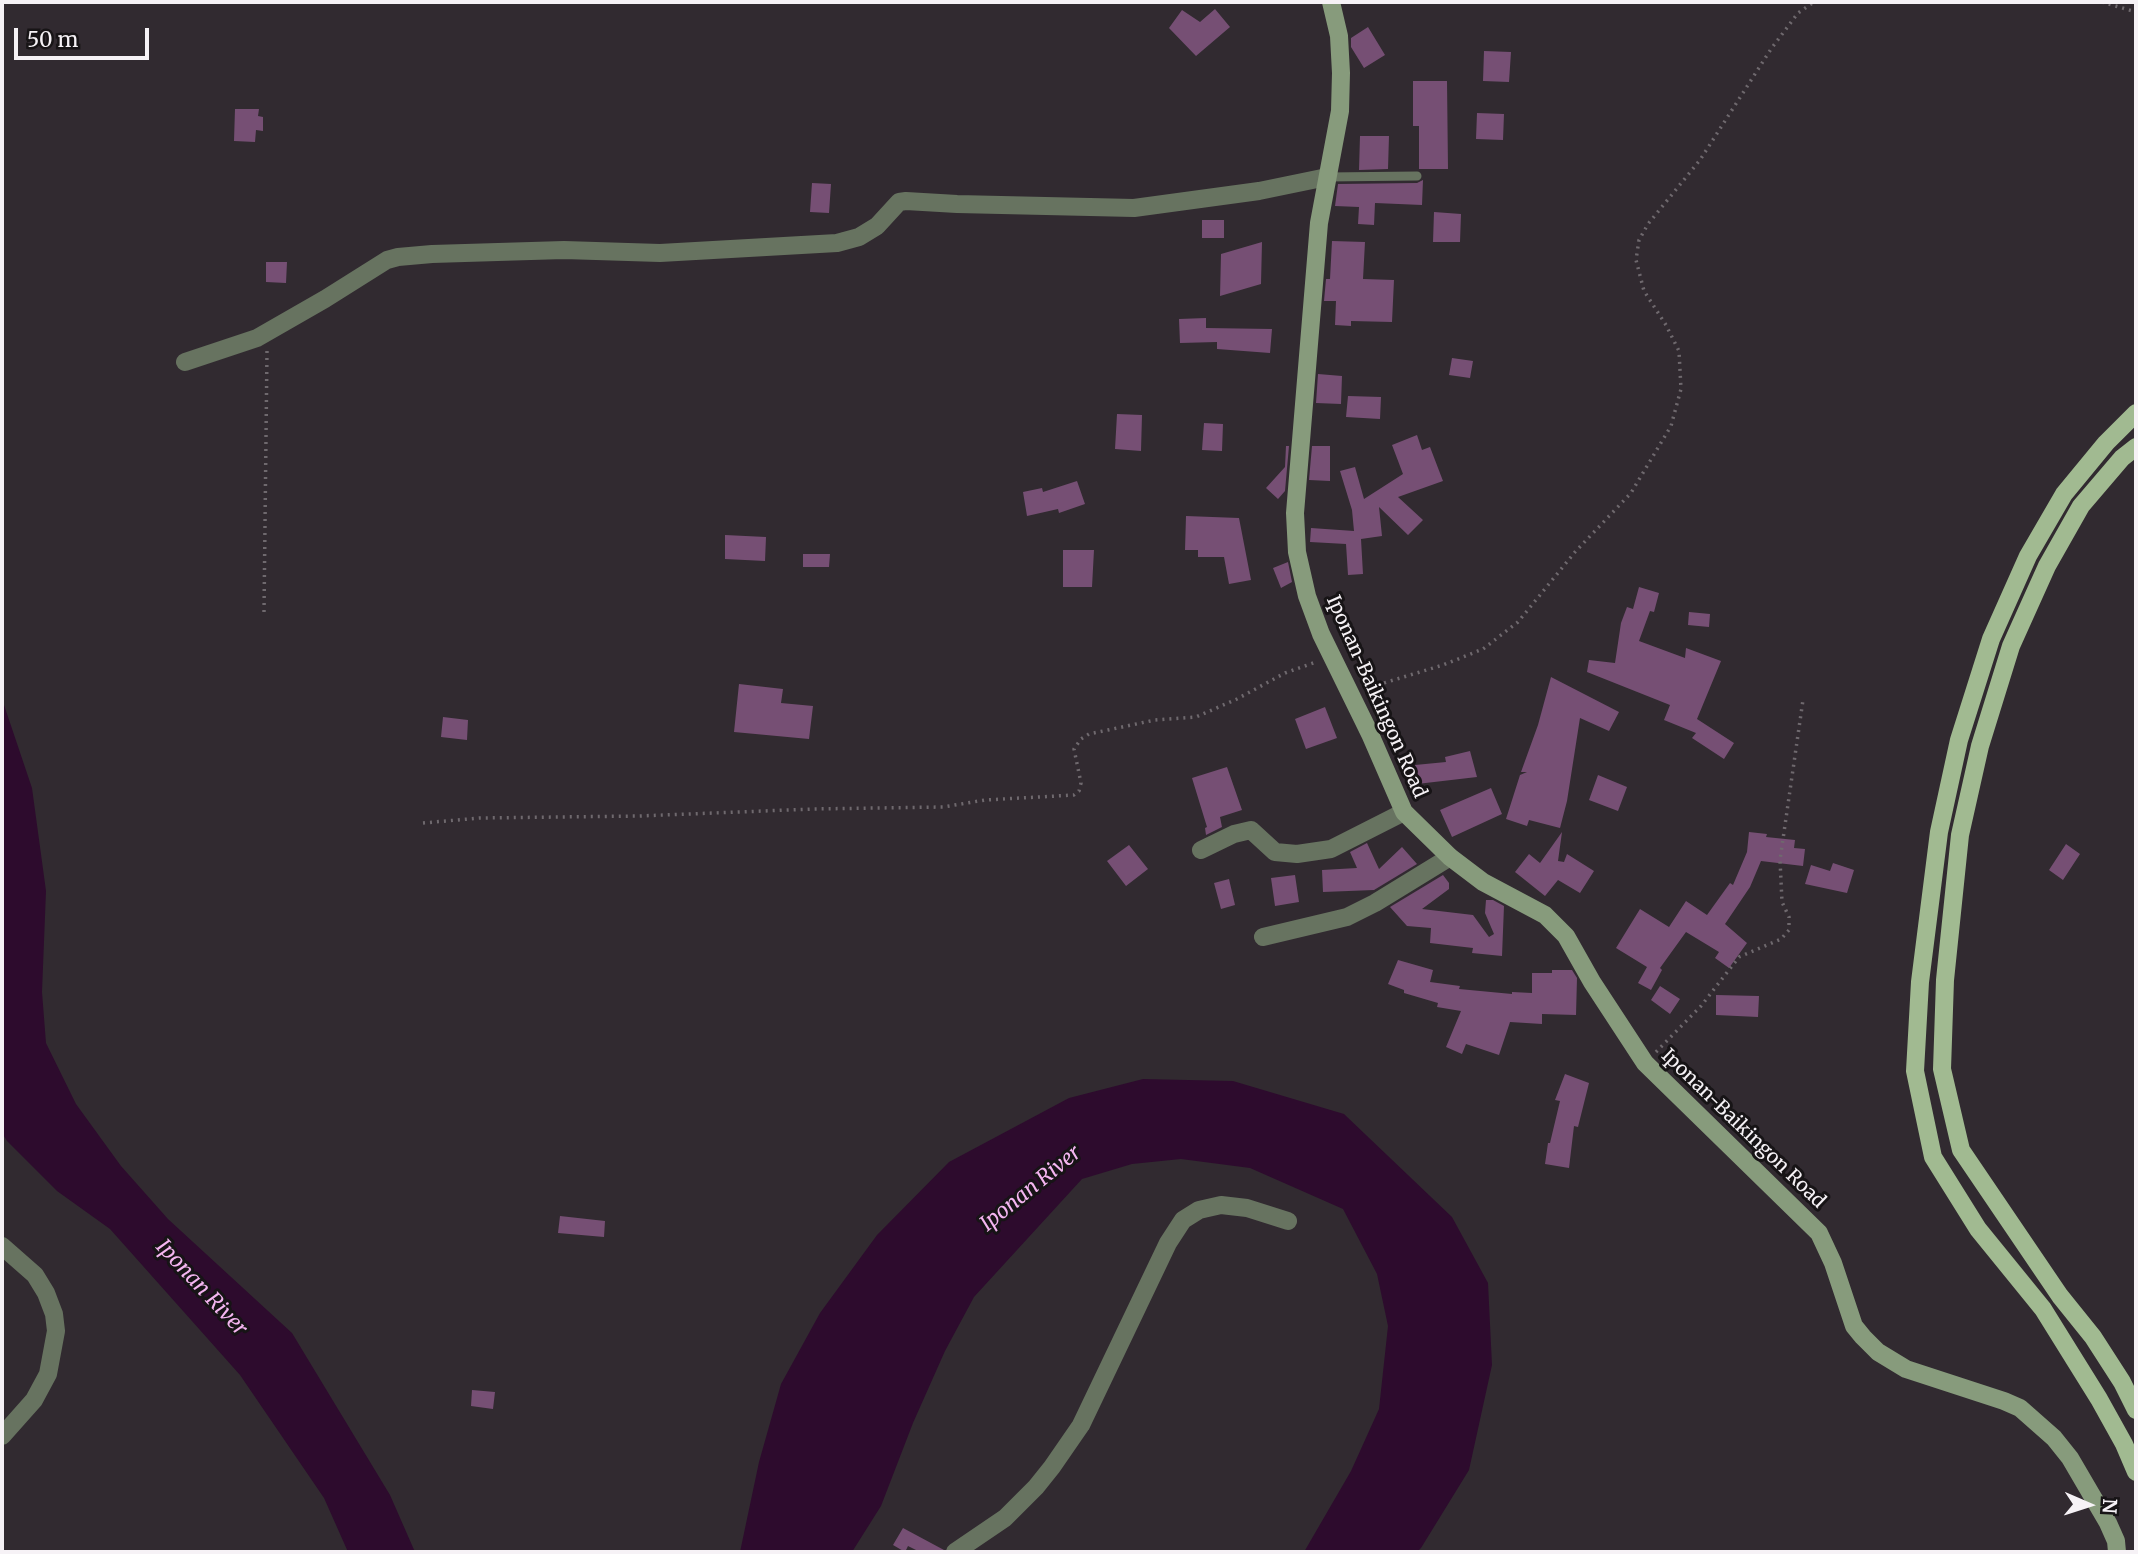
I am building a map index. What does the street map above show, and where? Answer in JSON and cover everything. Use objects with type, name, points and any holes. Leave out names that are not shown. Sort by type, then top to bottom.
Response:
[{"type":"main road","points":[[2136,413],[2106,443],[2064,494],[2028,556],[1991,639],[1959,740],[1939,832],[1920,982],[1915,1071],[1933,1157],[1978,1229],[2050,1319],[2111,1421],[2136,1472]]},
{"type":"main road","points":[[2136,447],[2122,458],[2081,506],[2047,566],[2011,646],[1980,746],[1960,835],[1945,980],[1942,1069],[1961,1150],[2060,1296],[2093,1337],[2122,1382],[2136,1410]]},
{"type":"street","name":"Iponan-Baikingon Road","points":[[1331,2],[1339,36],[1340,111],[1319,223],[1296,513],[1297,552],[1307,596],[1404,811],[1450,857],[1483,882],[1545,915],[1566,936],[1592,982],[1645,1063],[1819,1233],[1833,1263],[1854,1326],[1878,1352],[1906,1369],[2020,1408],[2054,1438],[2070,1458],[2108,1523],[2116,1541],[2117,1552]]},
{"type":"street","points":[[185,362],[233,347],[267,332],[387,260],[398,257],[564,250],[660,253],[837,243],[859,237],[877,226],[899,202],[906,201],[1134,208],[1259,191],[1327,177]]},
{"type":"street","points":[[1201,850],[1234,834],[1251,830],[1275,852],[1297,855],[1331,849],[1404,811]]},
{"type":"street","points":[[1263,937],[1347,917],[1375,904],[1450,857]]},
{"type":"street","points":[[954,1552],[1005,1518],[1036,1487],[1081,1425],[1168,1243],[1183,1220],[1199,1210],[1221,1205],[1247,1208],[1288,1222]]},
{"type":"street","points":[[2,1246],[35,1275],[50,1304],[56,1331],[48,1374],[34,1400],[2,1436]]},
{"type":"lane","points":[[1327,177],[1417,176]]},
{"type":"path","points":[[1349,694],[1443,665],[1483,649],[1518,622],[1575,552],[1632,493],[1671,426],[1681,389],[1679,351],[1644,291],[1636,260],[1639,240],[1648,224],[1700,160],[1778,40],[1798,13],[1814,2]]},
{"type":"path","points":[[2102,2],[2136,12]]},
{"type":"path","points":[[264,612],[267,332]]},
{"type":"path","points":[[423,823],[480,818],[943,807],[985,800],[1074,795],[1079,791],[1081,783],[1074,749],[1081,739],[1089,734],[1155,720],[1196,717],[1285,673],[1332,656]]},
{"type":"path","points":[[1645,1063],[1702,1006],[1739,957],[1781,939],[1789,930],[1789,917],[1782,902],[1780,860],[1803,700]]},
{"type":"water","name":"Iponan River","points":[[2,699],[32,788],[46,891],[42,992],[46,1043],[76,1104],[121,1166],[168,1219],[292,1333],[390,1495],[415,1552],[348,1552],[324,1498],[240,1375],[110,1229],[57,1191],[2,1133]]},
{"type":"water","name":"Iponan River","points":[[1143,1079],[1233,1081],[1344,1114],[1452,1217],[1488,1283],[1492,1365],[1469,1470],[1421,1548],[1417,1552],[1304,1552],[1351,1471],[1379,1409],[1388,1326],[1377,1274],[1343,1209],[1250,1168],[1181,1159],[1132,1164],[1082,1179],[974,1297],[945,1351],[881,1506],[852,1552],[740,1552],[759,1462],[781,1384],[820,1313],[877,1235],[949,1162],[1069,1098]]},
{"type":"building","points":[[1215,9],[1230,27],[1196,56],[1169,28],[1182,10],[1200,22]]},
{"type":"building","points":[[1368,27],[1385,55],[1364,68],[1351,47],[1351,38]]},
{"type":"building","points":[[1484,51],[1511,52],[1509,82],[1483,81]]},
{"type":"building","points":[[1413,81],[1447,81],[1448,169],[1419,169],[1419,126],[1413,126]]},
{"type":"building","points":[[235,109],[259,109],[258,116],[263,117],[263,131],[256,130],[255,142],[234,141]]},
{"type":"building","points":[[1477,113],[1504,114],[1503,140],[1476,139]]},
{"type":"building","points":[[1360,136],[1389,136],[1388,169],[1359,170]]},
{"type":"building","points":[[1423,180],[1422,205],[1375,203],[1374,225],[1358,224],[1359,207],[1335,206],[1338,184],[1417,183]]},
{"type":"building","points":[[812,183],[831,184],[829,213],[810,212]]},
{"type":"building","points":[[1434,212],[1461,214],[1460,242],[1433,242]]},
{"type":"building","points":[[1202,220],[1224,220],[1224,238],[1202,238]]},
{"type":"building","points":[[1332,241],[1365,242],[1363,279],[1394,280],[1392,322],[1351,321],[1351,326],[1335,325],[1336,301],[1324,301],[1326,279],[1330,279]]},
{"type":"building","points":[[1262,242],[1261,284],[1220,296],[1221,254]]},
{"type":"building","points":[[266,262],[287,262],[286,283],[266,282]]},
{"type":"building","points":[[1206,318],[1206,328],[1272,329],[1270,353],[1217,349],[1217,342],[1180,343],[1179,319]]},
{"type":"building","points":[[1452,358],[1473,361],[1470,378],[1449,375]]},
{"type":"building","points":[[1318,374],[1342,376],[1341,404],[1316,403]]},
{"type":"building","points":[[1348,396],[1381,397],[1380,419],[1346,417]]},
{"type":"building","points":[[1117,414],[1142,415],[1141,451],[1115,449]]},
{"type":"building","points":[[1204,423],[1223,424],[1222,451],[1202,450]]},
{"type":"building","points":[[1417,435],[1422,450],[1430,447],[1443,481],[1398,497],[1423,520],[1408,535],[1379,507],[1382,536],[1361,539],[1363,574],[1348,575],[1346,544],[1310,542],[1311,528],[1354,531],[1352,510],[1340,471],[1355,467],[1364,499],[1403,474],[1392,445]]},
{"type":"building","points":[[1286,446],[1289,446],[1285,491],[1278,499],[1266,488],[1285,467]]},
{"type":"building","points":[[1312,446],[1330,446],[1330,481],[1309,480]]},
{"type":"building","points":[[1077,481],[1085,504],[1059,513],[1058,509],[1027,516],[1023,492],[1042,488],[1043,492]]},
{"type":"building","points":[[1186,516],[1239,518],[1251,580],[1229,584],[1224,557],[1198,557],[1198,550],[1185,550]]},
{"type":"building","points":[[725,535],[766,537],[765,561],[725,559]]},
{"type":"building","points":[[1063,550],[1094,550],[1092,587],[1063,587]]},
{"type":"building","points":[[803,554],[830,554],[829,567],[803,567]]},
{"type":"building","points":[[1288,562],[1292,582],[1281,588],[1273,568]]},
{"type":"building","points":[[1639,587],[1659,593],[1654,612],[1650,611],[1639,641],[1685,658],[1686,648],[1721,661],[1697,719],[1734,743],[1724,759],[1692,738],[1696,733],[1664,720],[1670,705],[1587,672],[1589,660],[1615,663],[1621,623],[1627,607],[1633,609]]},
{"type":"building","points":[[1689,612],[1710,614],[1709,627],[1688,625]]},
{"type":"building","points":[[1551,677],[1619,712],[1609,731],[1580,718],[1560,828],[1529,820],[1527,826],[1506,819],[1520,775],[1527,772],[1521,772]]},
{"type":"building","points":[[739,684],[783,689],[781,703],[813,706],[809,739],[734,732]]},
{"type":"building","points":[[1325,707],[1337,738],[1306,749],[1295,719]]},
{"type":"building","points":[[443,717],[468,720],[467,740],[441,737]]},
{"type":"building","points":[[1470,751],[1477,777],[1417,784],[1415,765],[1446,762],[1445,757]]},
{"type":"building","points":[[1227,767],[1242,810],[1220,817],[1222,827],[1206,835],[1207,827],[1192,778]]},
{"type":"building","points":[[1598,775],[1627,787],[1618,811],[1589,800]]},
{"type":"building","points":[[1491,788],[1502,814],[1452,837],[1440,810]]},
{"type":"building","points":[[1562,832],[1558,861],[1564,862],[1567,854],[1594,871],[1580,893],[1558,880],[1545,896],[1515,872],[1529,854],[1540,863]]},
{"type":"building","points":[[1749,832],[1795,840],[1794,848],[1805,849],[1803,866],[1761,861],[1750,887],[1725,924],[1747,943],[1729,968],[1715,958],[1719,952],[1686,932],[1660,968],[1662,970],[1651,990],[1638,983],[1647,967],[1616,948],[1640,909],[1669,927],[1686,901],[1707,915],[1730,883],[1733,885],[1747,852]]},
{"type":"building","points":[[1367,843],[1379,869],[1402,847],[1417,864],[1374,890],[1323,892],[1322,870],[1357,868],[1350,852]]},
{"type":"building","points":[[2066,844],[2080,854],[2063,880],[2049,870]]},
{"type":"building","points":[[1129,845],[1148,869],[1126,886],[1107,861]]},
{"type":"building","points":[[1833,863],[1854,870],[1847,893],[1805,884],[1811,865],[1830,871]]},
{"type":"building","points":[[1295,875],[1299,902],[1275,906],[1271,878]]},
{"type":"building","points":[[1443,875],[1449,883],[1449,889],[1422,909],[1473,915],[1489,937],[1494,934],[1485,913],[1486,900],[1493,900],[1504,906],[1502,956],[1472,953],[1473,948],[1430,943],[1431,928],[1407,926],[1390,907]]},
{"type":"building","points":[[1229,879],[1235,905],[1221,909],[1214,883]]},
{"type":"building","points":[[1398,960],[1433,970],[1430,982],[1460,986],[1459,989],[1512,994],[1532,993],[1532,973],[1572,970],[1577,978],[1576,1015],[1542,1014],[1542,1024],[1510,1022],[1499,1055],[1466,1044],[1462,1054],[1446,1047],[1461,1011],[1437,1007],[1438,1003],[1404,993],[1404,990],[1388,984]]},
{"type":"building","points":[[1660,986],[1680,999],[1670,1014],[1651,1000]]},
{"type":"building","points":[[1716,995],[1759,996],[1758,1017],[1716,1015]]},
{"type":"building","points":[[1565,1074],[1589,1083],[1578,1127],[1574,1126],[1569,1168],[1545,1164],[1560,1101],[1555,1100]]},
{"type":"building","points":[[560,1216],[605,1221],[604,1237],[558,1233]]},
{"type":"building","points":[[472,1390],[495,1392],[493,1409],[471,1406]]},
{"type":"building","points":[[903,1528],[944,1552],[920,1552],[908,1546],[905,1552],[893,1545]]}]
